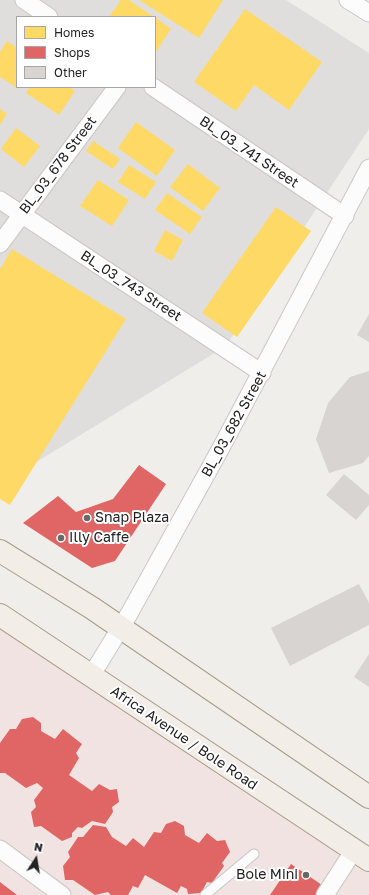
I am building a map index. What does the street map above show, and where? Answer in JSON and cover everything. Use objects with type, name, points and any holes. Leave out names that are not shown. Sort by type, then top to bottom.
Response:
[{"type":"main road","points":[[0,552],[121,628],[369,796]]},
{"type":"main road","name":"Africa Avenue / Bole Road","points":[[0,615],[361,855]]},
{"type":"street","points":[[24,0],[48,16]]},
{"type":"street","points":[[348,0],[369,13]]},
{"type":"street","name":"BL_03_678 Street","points":[[0,244],[116,88]]},
{"type":"street","name":"BL_03_741 Street","points":[[154,88],[345,216]]},
{"type":"street","name":"BL_03_682 Street","points":[[91,676],[121,628],[262,373],[369,168]]},
{"type":"street","name":"BL_03_743 Street","points":[[0,200],[262,373]]},
{"type":"street","points":[[0,849],[62,895]]},
{"type":"street","points":[[325,895],[361,855]]},
{"type":"lane","points":[[205,895],[254,854]]},
{"type":"shaded area","points":[[0,0],[286,0],[369,53],[369,129],[226,346],[20,472],[0,459]]},
{"type":"shaded area","points":[[0,621],[369,865],[369,895],[0,895]]},
{"type":"building: Homes","points":[[121,0],[129,0],[153,16],[110,16]]},
{"type":"building: Homes","points":[[139,0],[223,0],[199,38]]},
{"type":"building: Homes","points":[[245,9],[322,62],[289,110],[254,85],[236,111],[194,82]]},
{"type":"building: Homes","points":[[156,18],[171,29],[156,52]]},
{"type":"building: Homes","points":[[7,41],[16,47],[16,87],[0,77],[0,52]]},
{"type":"building: Homes","points":[[29,88],[70,88],[75,91],[59,115],[26,93]]},
{"type":"building: Homes","points":[[0,109],[7,114],[0,125]]},
{"type":"building: Homes","points":[[136,122],[175,150],[157,176],[118,148]]},
{"type":"building: Homes","points":[[16,128],[40,146],[24,167],[1,149]]},
{"type":"building: Homes","points":[[93,141],[120,159],[113,169],[86,151]]},
{"type":"building: Homes","points":[[188,164],[220,188],[203,211],[170,187]]},
{"type":"building: Homes","points":[[129,165],[156,182],[145,199],[118,182]]},
{"type":"building: Homes","points":[[98,180],[129,200],[112,226],[80,206]]},
{"type":"building: Homes","points":[[167,193],[202,217],[190,234],[155,210]]},
{"type":"building: Homes","points":[[276,207],[311,231],[237,337],[202,313]]},
{"type":"building: Homes","points":[[165,230],[183,240],[172,261],[154,251]]},
{"type":"building: Homes","points":[[12,249],[126,319],[10,505],[0,499],[0,269]]},
{"type":"building: Shops","name":"Snap Plaza","points":[[139,465],[166,484],[115,561],[92,568],[23,523],[58,496],[76,512],[113,499]]},
{"type":"building: Shops","points":[[33,717],[41,723],[41,731],[55,739],[63,729],[82,744],[76,753],[79,758],[69,775],[92,791],[99,784],[110,790],[117,789],[119,802],[112,807],[113,812],[105,824],[92,821],[82,828],[78,827],[72,833],[72,837],[62,841],[41,826],[34,827],[31,812],[36,807],[34,800],[43,788],[37,783],[26,788],[5,773],[0,773],[0,743],[10,729],[16,729],[22,719]]},
{"type":"building: Shops","points":[[175,821],[184,826],[185,835],[199,843],[207,833],[217,841],[225,840],[230,852],[222,863],[224,866],[212,883],[207,882],[201,893],[188,894],[187,889],[181,886],[177,893],[145,875],[138,888],[133,886],[128,895],[111,895],[108,892],[95,895],[73,880],[65,880],[63,866],[70,857],[68,852],[78,837],[83,837],[93,825],[106,827],[112,837],[126,846],[133,838],[144,847],[154,832],[161,833],[166,824]]},
{"type":"building: Shops","points":[[291,864],[325,887],[320,895],[270,895]]},
{"type":"building: Shops","points":[[0,882],[17,895],[0,895]]},
{"type":"building: Other","points":[[369,314],[369,342],[357,335]]},
{"type":"building: Other","points":[[369,371],[369,456],[363,463],[329,473],[316,439],[328,403],[350,377]]},
{"type":"building: Other","points":[[344,474],[369,495],[369,505],[356,520],[326,495]]},
{"type":"building: Other","points":[[359,584],[369,603],[369,625],[290,666],[271,628]]},
{"type":"building: Other","points":[[369,654],[369,687],[354,677]]},
{"type":"place","name":"Snap Plaza","points":[[87,518]]},
{"type":"place","name":"Illy Caffe","points":[[61,538]]},
{"type":"place","name":"Bole Mini","points":[[306,875]]}]
